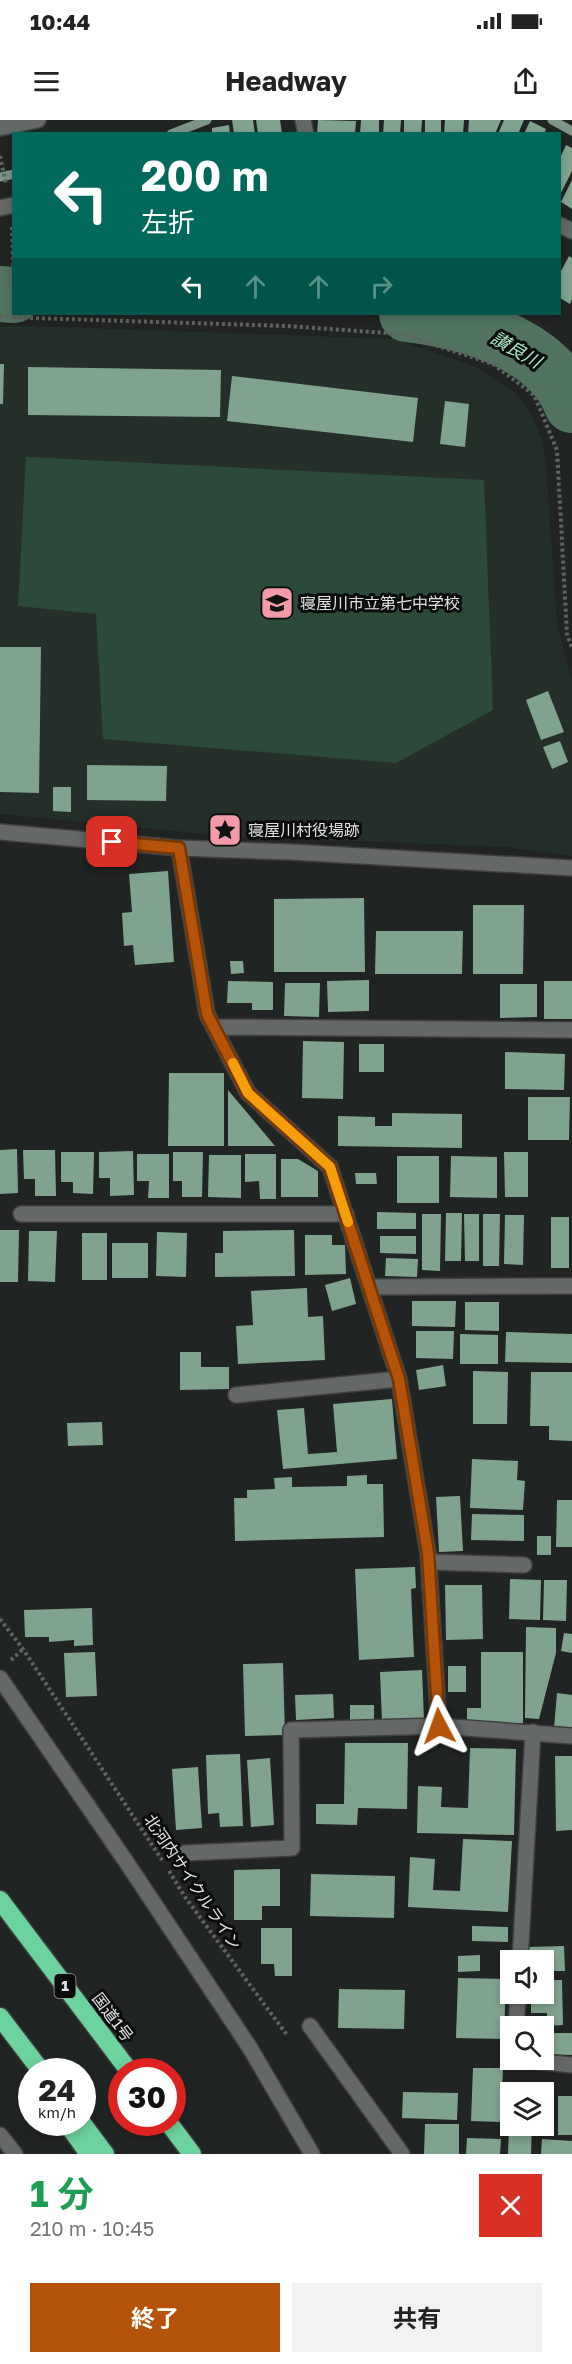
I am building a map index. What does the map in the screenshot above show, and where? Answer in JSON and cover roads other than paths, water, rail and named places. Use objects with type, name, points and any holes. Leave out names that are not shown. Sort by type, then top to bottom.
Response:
[{"type":"highway","name":"国道1号","points":[[0,1900],[119,2058]]},
{"type":"highway","points":[[0,1915],[108,2058]]},
{"type":"highway","points":[[0,2017],[31,2058]]},
{"type":"highway","points":[[0,2034],[18,2058]]},
{"type":"highway","points":[[76,2136],[89,2154]]},
{"type":"highway","points":[[92,2136],[105,2154]]},
{"type":"highway","points":[[166,2136],[179,2154]]},
{"type":"highway","points":[[178,2136],[192,2154]]},
{"type":"street","points":[[0,128],[38,120]]},
{"type":"street","points":[[0,832],[179,848],[572,868]]},
{"type":"street","points":[[179,848],[207,1014],[248,1093],[330,1167],[399,1379],[429,1562],[439,1726]]},
{"type":"street","points":[[214,1028],[572,1030]]},
{"type":"street","points":[[21,1214],[345,1214]]},
{"type":"street","points":[[369,1287],[572,1286]]},
{"type":"street","points":[[236,1395],[399,1379]]},
{"type":"street","points":[[429,1562],[524,1565]]},
{"type":"street","points":[[0,1678],[250,2048],[312,2154]]},
{"type":"street","points":[[185,1853],[292,1848],[291,1730],[439,1726],[572,1736]]},
{"type":"street","points":[[520,1950],[533,1732]]},
{"type":"street","points":[[310,2026],[402,2154]]},
{"type":"street","points":[[554,2063],[572,2065]]},
{"type":"street","points":[[0,2135],[15,2154]]},
{"type":"waterway","points":[[176,132],[207,120]]},
{"type":"waterway","points":[[552,120],[572,131]]},
{"type":"waterway","points":[[0,177],[12,174]]},
{"type":"waterway","name":"讃良川","points":[[0,294],[12,295]]},
{"type":"waterway","name":"讃良川","points":[[415,315],[454,322],[479,330],[525,351],[545,366],[561,384],[572,405]]},
{"type":"place","name":"寝屋川市立第七中学校","points":[[277,603]]},
{"type":"place","name":"寝屋川村役場跡","points":[[225,830]]}]
